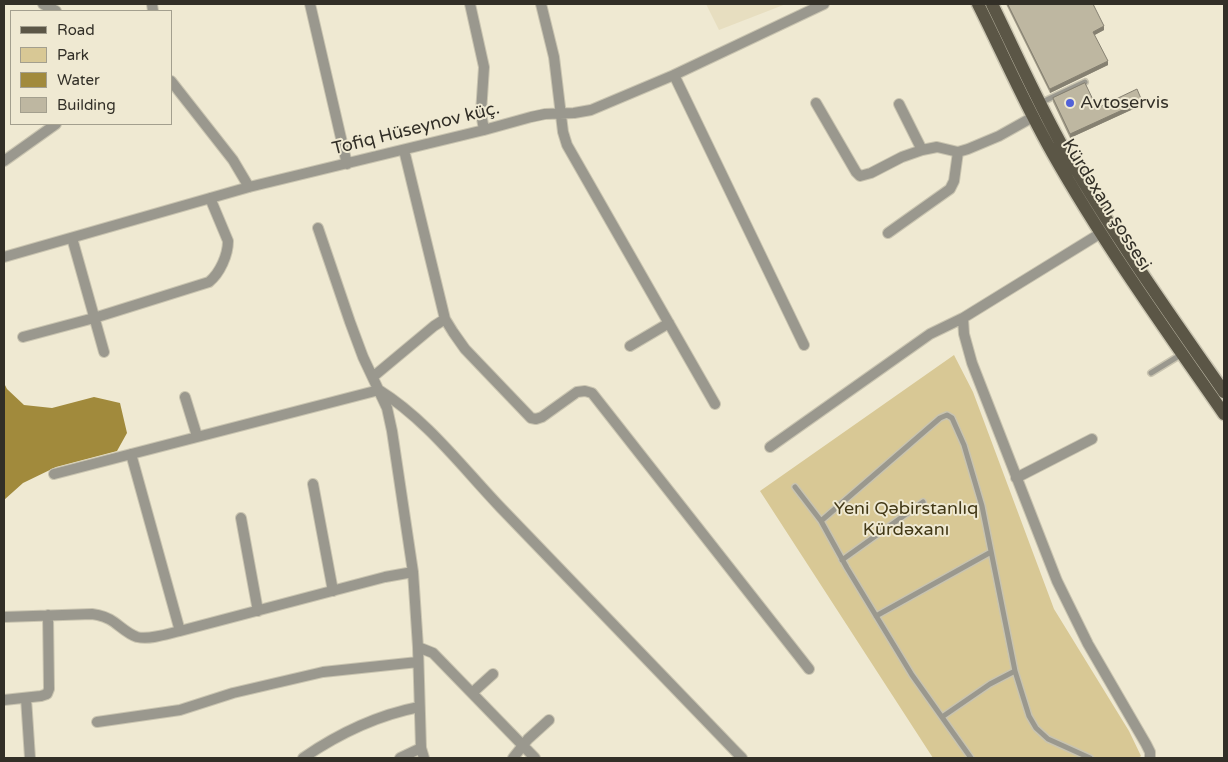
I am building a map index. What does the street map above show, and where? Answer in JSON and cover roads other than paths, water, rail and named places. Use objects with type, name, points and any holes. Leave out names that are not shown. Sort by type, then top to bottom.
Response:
[{"type":"main road","name":"Kürdəxanı şossesi","points":[[978,4],[1052,153],[1101,234],[1224,414]]},
{"type":"main road","name":"Kürdəxanı şossesi","points":[[992,4],[1064,148],[1112,227],[1224,392]]},
{"type":"street","points":[[43,4],[54,10]]},
{"type":"street","points":[[310,4],[347,164]]},
{"type":"street","points":[[470,4],[484,67],[481,113],[484,130]]},
{"type":"street","points":[[541,4],[554,58],[563,132],[567,145],[715,404]]},
{"type":"street","name":"Tofiq Hüseynov küç.","points":[[4,257],[249,187],[532,117],[591,110],[674,75],[824,4]]},
{"type":"street","points":[[674,75],[804,345]]},
{"type":"street","points":[[172,82],[233,160],[249,187]]},
{"type":"street","points":[[816,103],[860,176],[866,176],[902,157],[922,150],[938,147],[958,152],[999,136],[1033,117]]},
{"type":"street","points":[[899,104],[922,150]]},
{"type":"street","points":[[4,161],[55,125]]},
{"type":"street","points":[[404,150],[446,319],[466,349],[531,418],[542,417],[577,392],[585,391],[592,393],[809,669]]},
{"type":"street","points":[[888,232],[950,188],[954,181],[958,152]]},
{"type":"street","points":[[23,337],[94,318],[209,282],[214,278],[228,249],[228,242],[210,198]]},
{"type":"street","points":[[318,228],[363,357],[374,376],[388,408],[392,431],[413,572],[422,753],[400,758]]},
{"type":"street","points":[[770,448],[930,334],[963,318],[1101,234]]},
{"type":"street","points":[[72,238],[104,352]]},
{"type":"street","points":[[963,318],[964,334],[972,363],[1057,581],[1088,644],[1146,744],[1150,752],[1150,758]]},
{"type":"street","points":[[374,376],[434,326],[446,319]]},
{"type":"street","points":[[630,346],[669,323]]},
{"type":"street","points":[[54,474],[379,390],[400,403],[421,422],[500,507],[742,758]]},
{"type":"street","points":[[185,397],[197,436]]},
{"type":"street","points":[[1016,478],[1092,439]]},
{"type":"street","points":[[131,454],[180,631]]},
{"type":"street","points":[[313,484],[334,591]]},
{"type":"street","points":[[241,518],[258,611]]},
{"type":"street","points":[[4,617],[92,614],[112,620],[130,634],[147,638],[385,577],[413,572]]},
{"type":"street","points":[[4,700],[47,694],[49,688],[48,615]]},
{"type":"street","points":[[418,647],[433,653],[535,758]]},
{"type":"street","points":[[98,722],[180,710],[233,692],[323,672],[418,662]]},
{"type":"street","points":[[472,693],[493,674]]},
{"type":"street","points":[[26,698],[30,758]]},
{"type":"street","points":[[303,758],[344,734],[388,714],[419,706]]},
{"type":"street","points":[[514,758],[528,739],[548,720]]},
{"type":"lane","points":[[1040,103],[1085,82]]},
{"type":"lane","points":[[1151,373],[1182,353]]},
{"type":"lane","points":[[821,521],[940,418],[947,415],[952,418],[964,445],[982,506],[1015,671],[1029,716],[1036,728],[1048,739],[1090,758]]},
{"type":"lane","points":[[795,487],[821,521],[842,560],[912,675],[971,758]]},
{"type":"lane","points":[[842,560],[923,502]]},
{"type":"lane","points":[[876,616],[991,552]]},
{"type":"lane","points":[[942,717],[990,684],[1015,671]]},
{"type":"water","points":[[4,383],[7,389],[24,405],[52,408],[94,397],[120,403],[127,433],[117,451],[56,467],[23,483],[4,500]]},
{"type":"place","name":"Avtoservis","points":[[1070,103]]},
{"type":"park label","name":"Yeni Qəbirstanlıq Kürdəxanı","points":[[906,519]]}]
